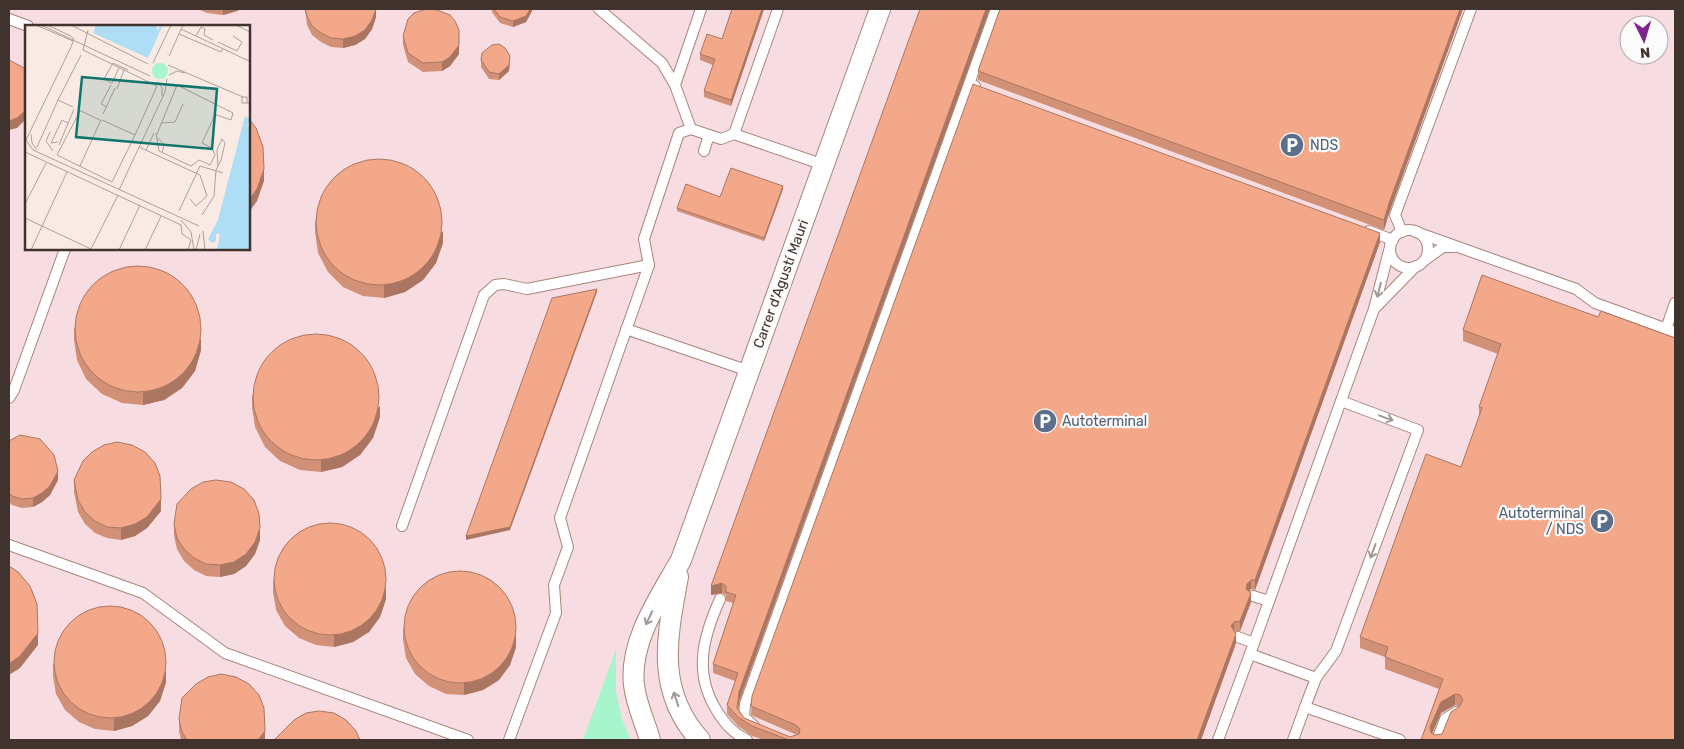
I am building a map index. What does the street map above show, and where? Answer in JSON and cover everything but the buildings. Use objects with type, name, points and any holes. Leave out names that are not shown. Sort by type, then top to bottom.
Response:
[{"type":"street","name":"Carrer d'Agustí Mauri","points":[[680,560],[880,9]]},
{"type":"street","points":[[650,740],[636,698],[634,667],[648,620],[680,560]]},
{"type":"street","points":[[680,560],[667,637],[667,655],[676,703],[700,740]]},
{"type":"lane","points":[[599,9],[662,64],[675,85],[691,128]]},
{"type":"lane","points":[[675,85],[701,9]]},
{"type":"lane","points":[[734,134],[778,9]]},
{"type":"lane","points":[[760,728],[752,725],[744,717],[745,704],[996,9]]},
{"type":"lane","points":[[1402,232],[1395,215],[1471,9]]},
{"type":"lane","points":[[9,19],[25,25]]},
{"type":"lane","points":[[969,84],[987,91]]},
{"type":"lane","points":[[509,740],[556,613],[554,586],[568,547],[560,518],[649,265],[644,238],[680,133],[691,128],[721,139],[734,134],[824,165]]},
{"type":"lane","points":[[704,151],[709,135]]},
{"type":"lane","points":[[1356,226],[1392,242]]},
{"type":"lane","points":[[1218,740],[1374,309],[1392,242],[1402,232],[1416,232],[1576,289],[1595,303],[1671,330],[1675,303]]},
{"type":"lane","points":[[1392,242],[1391,255],[1398,265],[1410,268],[1419,265],[1428,252],[1428,246],[1425,240],[1416,232]]},
{"type":"lane","points":[[1374,309],[1419,265],[1443,247],[1458,247]]},
{"type":"lane","points":[[9,398],[14,390],[65,250]]},
{"type":"lane","points":[[402,526],[484,295],[488,289],[504,284],[527,289],[649,265]]},
{"type":"lane","points":[[626,329],[749,371]]},
{"type":"lane","points":[[1294,740],[1316,678],[1336,650],[1418,430],[1341,401]]},
{"type":"lane","points":[[9,545],[143,593],[224,652],[468,740]]},
{"type":"lane","points":[[1253,596],[1269,601]]},
{"type":"lane","points":[[720,599],[705,636],[702,669],[712,703],[722,719],[731,730],[747,740]]},
{"type":"lane","points":[[1238,637],[1254,643]]},
{"type":"lane","points":[[1250,654],[1316,678]]},
{"type":"lane","points":[[1305,707],[1400,740]]},
{"type":"lane","points":[[1437,740],[1445,719],[1456,712]]},
{"type":"shaded area","points":[[9,9],[1675,9],[1675,740],[9,740]]},
{"type":"green space","points":[[616,649],[616,692],[622,719],[631,740],[583,740]]},
{"type":"place","name":"NDS","points":[[1292,145]]},
{"type":"place","name":"Autoterminal","points":[[1045,421]]},
{"type":"place","name":"Autoterminal / NDS","points":[[1602,521]]}]
